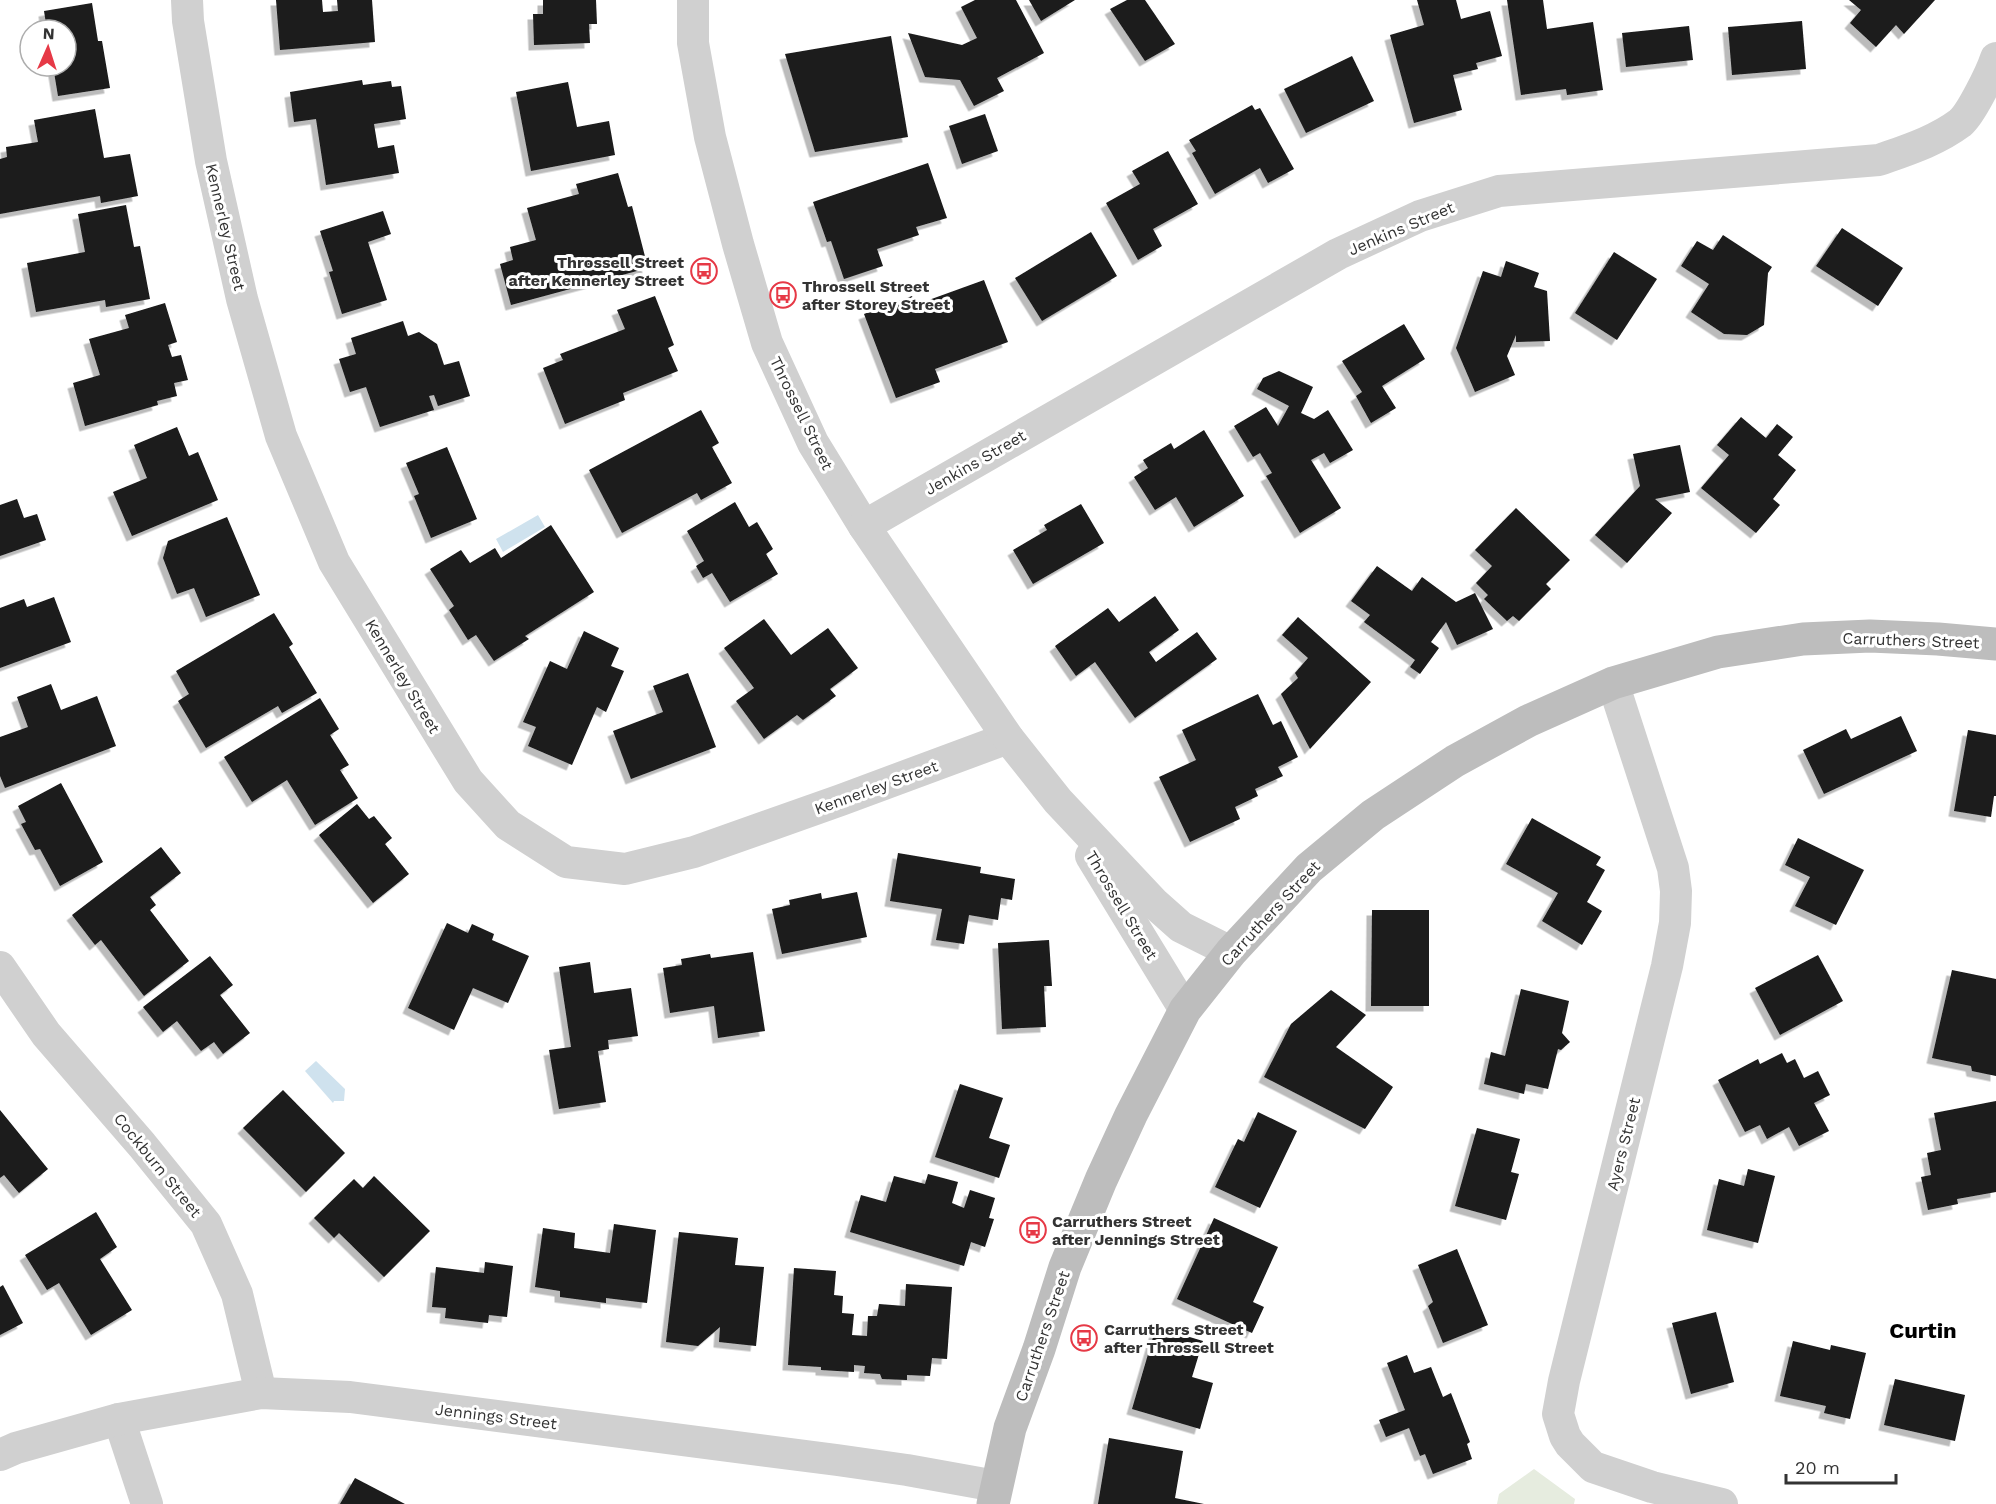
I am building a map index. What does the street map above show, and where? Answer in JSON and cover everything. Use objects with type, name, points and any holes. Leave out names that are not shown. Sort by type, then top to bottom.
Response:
[{"type":"main road","name":"Carruthers Street","points":[[994,1495],[1010,1428],[1039,1350],[1065,1267],[1131,1115],[1185,1010],[1231,952],[1309,868],[1373,815],[1455,762],[1528,721],[1613,683],[1718,652],[1803,639],[1870,636],[1996,644]]},
{"type":"street","name":"Kennerley Street","points":[[187,0],[188,21],[211,161],[242,299],[281,436],[334,562],[468,780],[508,825],[566,862],[625,869],[693,852],[1008,738]]},
{"type":"street","name":"Throssell Street","points":[[693,0],[693,43],[710,137],[767,343],[813,443],[864,526],[1008,738],[1058,801],[1154,903],[1181,927],[1231,952]]},
{"type":"street","name":"Jenkins Street","points":[[864,526],[1338,254],[1420,216],[1499,191],[1879,160],[1922,145],[1962,122],[1989,77],[1996,58]]},
{"type":"street","name":"Ayers Street","points":[[1613,683],[1673,868],[1676,891],[1675,923],[1667,966],[1564,1381],[1558,1414],[1570,1444],[1593,1467],[1652,1487],[1722,1504]]},
{"type":"street","name":"Throssell Street","points":[[1058,801],[1185,1010]]},
{"type":"street","name":"Cockburn Street","points":[[0,967],[46,1034],[142,1145],[206,1224],[237,1293],[261,1393]]},
{"type":"street","name":"Jennings Street","points":[[0,1455],[16,1448],[119,1419],[261,1393],[350,1397],[837,1460],[907,1470],[994,1495]]},
{"type":"street","points":[[119,1419],[147,1504]]},
{"type":"shaded area","points":[[1534,1469],[1575,1499],[1574,1504],[1497,1504],[1499,1494]]},
{"type":"water","points":[[538,515],[545,527],[503,552],[496,539]]},
{"type":"water","points":[[316,1061],[345,1089],[344,1101],[333,1103],[305,1071]]},
{"type":"building","points":[[276,0],[322,0],[323,12],[338,11],[337,0],[372,0],[375,42],[280,50]]},
{"type":"building","points":[[543,0],[596,0],[597,24],[589,24],[590,43],[534,45],[533,14],[543,14]]},
{"type":"building","points":[[975,0],[1016,0],[1044,53],[997,78],[1004,91],[974,106],[960,80],[925,77],[908,33],[962,45],[977,38],[961,7]]},
{"type":"building","points":[[1029,0],[1075,0],[1041,21]]},
{"type":"building","points":[[1127,0],[1145,0],[1175,44],[1145,61],[1110,9]]},
{"type":"building","points":[[1417,0],[1456,0],[1461,19],[1490,11],[1502,56],[1476,63],[1478,69],[1453,75],[1462,110],[1414,123],[1390,35],[1424,25]]},
{"type":"building","points":[[1507,0],[1543,0],[1547,29],[1593,22],[1603,90],[1567,95],[1566,89],[1521,95]]},
{"type":"building","points":[[1849,0],[1935,0],[1904,34],[1896,25],[1876,47],[1850,23],[1861,10]]},
{"type":"building","points":[[92,3],[98,41],[102,41],[110,88],[58,96],[55,78],[78,78],[78,18],[45,18],[44,11]]},
{"type":"building","points":[[1802,21],[1806,69],[1732,75],[1728,27]]},
{"type":"building","points":[[1689,26],[1693,60],[1626,67],[1622,33]]},
{"type":"building","points":[[891,36],[908,137],[815,152],[785,54]]},
{"type":"building","points":[[1352,56],[1374,101],[1306,133],[1284,89]]},
{"type":"building","points":[[362,80],[363,85],[391,81],[392,87],[401,86],[406,119],[374,124],[378,148],[394,145],[399,173],[326,185],[316,119],[294,122],[290,92]]},
{"type":"building","points":[[568,82],[577,127],[609,121],[615,155],[531,171],[516,92]]},
{"type":"building","points":[[1252,105],[1255,110],[1260,108],[1294,169],[1268,183],[1260,168],[1215,194],[1192,153],[1196,151],[1189,140]]},
{"type":"building","points":[[95,109],[104,158],[130,154],[138,196],[101,203],[100,196],[0,214],[0,159],[7,157],[6,147],[38,142],[34,120]]},
{"type":"building","points":[[985,114],[998,151],[962,164],[949,126]]},
{"type":"building","points":[[1168,151],[1198,204],[1153,229],[1162,246],[1138,260],[1106,203],[1140,184],[1132,171]]},
{"type":"building","points":[[928,163],[947,218],[916,227],[919,235],[877,249],[883,266],[844,279],[831,241],[827,242],[813,202]]},
{"type":"building","points":[[618,173],[628,207],[632,206],[648,268],[511,305],[500,264],[513,260],[510,247],[536,240],[527,208],[579,194],[576,184]]},
{"type":"building","points":[[126,205],[134,247],[140,246],[150,299],[106,307],[105,300],[36,312],[27,263],[85,252],[78,214]]},
{"type":"building","points":[[383,211],[391,234],[368,242],[387,300],[342,314],[329,272],[333,271],[320,231]]},
{"type":"building","points":[[1842,228],[1903,268],[1878,306],[1816,266]]},
{"type":"building","points":[[1091,232],[1117,276],[1042,321],[1015,278]]},
{"type":"building","points":[[1723,235],[1772,267],[1768,273],[1764,325],[1747,335],[1724,334],[1691,312],[1709,284],[1681,266],[1697,241],[1713,250]]},
{"type":"building","points":[[1614,252],[1657,279],[1617,340],[1575,313]]},
{"type":"building","points":[[1506,261],[1539,273],[1534,287],[1547,291],[1550,341],[1516,342],[1516,335],[1507,356],[1515,375],[1475,392],[1456,348],[1483,271],[1501,277]]},
{"type":"building","points":[[984,280],[1008,342],[935,369],[940,382],[896,398],[864,314],[912,296],[915,305]]},
{"type":"building","points":[[655,296],[674,345],[668,348],[678,371],[623,393],[625,400],[565,424],[543,368],[563,360],[560,354],[625,329],[617,310]]},
{"type":"building","points":[[165,303],[177,342],[168,345],[172,357],[181,355],[188,380],[174,383],[177,396],[157,401],[158,405],[85,426],[73,383],[100,375],[89,339],[129,328],[125,315]]},
{"type":"building","points":[[403,321],[408,336],[419,332],[437,344],[444,365],[459,361],[470,396],[438,406],[434,395],[429,396],[434,410],[380,427],[366,387],[350,392],[339,359],[356,354],[351,338]]},
{"type":"building","points":[[1404,324],[1425,359],[1382,386],[1396,408],[1371,423],[1356,396],[1362,392],[1342,361]]},
{"type":"building","points":[[1279,371],[1313,387],[1301,413],[1314,419],[1328,410],[1353,450],[1330,463],[1324,453],[1311,460],[1341,508],[1300,533],[1266,476],[1272,473],[1260,453],[1253,457],[1234,426],[1266,407],[1278,426],[1289,406],[1257,389],[1263,378]]},
{"type":"building","points":[[701,410],[719,443],[712,447],[732,483],[701,500],[697,493],[622,533],[589,470]]},
{"type":"building","points":[[1741,417],[1766,438],[1777,424],[1793,437],[1778,455],[1796,470],[1773,499],[1780,505],[1756,533],[1701,488],[1729,455],[1717,445]]},
{"type":"building","points":[[177,427],[189,456],[198,452],[218,500],[132,536],[113,492],[147,478],[134,445]]},
{"type":"building","points":[[1204,430],[1244,496],[1194,527],[1176,497],[1155,510],[1134,477],[1148,468],[1143,460],[1171,443],[1174,449]]},
{"type":"building","points":[[1680,445],[1690,492],[1655,499],[1672,513],[1627,563],[1595,535],[1640,486],[1633,454]]},
{"type":"building","points":[[447,447],[477,519],[431,538],[414,496],[419,494],[406,463]]},
{"type":"building","points":[[17,499],[24,518],[37,514],[46,540],[0,556],[0,505]]},
{"type":"building","points":[[735,502],[749,527],[757,522],[773,549],[766,554],[778,574],[730,602],[712,573],[703,578],[696,566],[704,561],[687,531]]},
{"type":"building","points":[[1081,504],[1104,543],[1033,584],[1013,550],[1047,530],[1044,525]]},
{"type":"building","points":[[1516,508],[1570,560],[1546,584],[1551,589],[1519,621],[1513,616],[1507,621],[1484,599],[1488,595],[1476,583],[1492,566],[1475,550]]},
{"type":"building","points":[[227,517],[260,595],[206,617],[194,588],[177,594],[163,558],[168,541]]},
{"type":"building","points":[[551,525],[594,592],[525,636],[529,639],[494,661],[476,635],[468,640],[449,610],[454,606],[430,569],[461,550],[470,563],[495,548],[501,558]]},
{"type":"building","points":[[1377,566],[1412,591],[1422,577],[1456,602],[1475,593],[1493,629],[1457,645],[1446,622],[1431,642],[1439,648],[1420,674],[1410,667],[1415,660],[1364,622],[1370,615],[1351,601]]},
{"type":"building","points":[[1155,596],[1179,630],[1149,652],[1156,662],[1197,632],[1217,659],[1135,718],[1095,662],[1076,676],[1055,646],[1108,608],[1119,622]]},
{"type":"building","points":[[54,597],[71,642],[0,668],[0,608],[24,599],[27,607]]},
{"type":"building","points":[[274,613],[293,644],[289,647],[317,693],[282,713],[278,706],[206,748],[178,701],[189,694],[176,671]]},
{"type":"building","points":[[1298,617],[1371,682],[1310,749],[1281,694],[1298,678],[1295,673],[1308,658],[1282,635]]},
{"type":"building","points":[[764,619],[791,655],[828,628],[858,668],[830,689],[836,696],[803,720],[797,715],[764,739],[736,701],[754,688],[724,648]]},
{"type":"building","points":[[584,631],[619,648],[611,666],[624,671],[606,712],[597,707],[572,765],[528,746],[536,727],[523,722],[550,661],[567,669]]},
{"type":"building","points":[[688,673],[716,747],[631,779],[613,731],[663,712],[653,686]]},
{"type":"building","points":[[51,684],[61,710],[97,696],[116,746],[5,788],[0,776],[0,737],[28,727],[17,697]]},
{"type":"building","points":[[1258,694],[1273,725],[1281,721],[1298,757],[1278,767],[1283,776],[1255,789],[1258,796],[1235,807],[1240,819],[1190,842],[1159,777],[1196,760],[1182,730]]},
{"type":"building","points":[[320,698],[339,729],[330,735],[349,765],[340,770],[358,798],[315,825],[287,780],[252,802],[224,757]]},
{"type":"building","points":[[1901,716],[1917,751],[1824,794],[1803,750],[1846,729],[1851,739]]},
{"type":"building","points":[[1968,730],[1996,735],[1996,796],[1994,796],[1991,817],[1954,811]]},
{"type":"building","points":[[61,783],[103,862],[60,886],[40,849],[35,850],[21,824],[26,822],[18,806]]},
{"type":"building","points":[[357,804],[369,819],[374,816],[392,838],[385,844],[409,874],[373,903],[319,835]]},
{"type":"building","points":[[1532,818],[1601,857],[1596,865],[1605,870],[1587,902],[1602,911],[1582,945],[1542,921],[1558,893],[1506,864]]},
{"type":"building","points":[[1798,838],[1864,870],[1836,925],[1795,906],[1810,877],[1785,865]]},
{"type":"building","points":[[161,847],[181,873],[150,897],[156,905],[150,910],[189,961],[144,996],[101,940],[95,945],[72,915]]},
{"type":"building","points":[[898,853],[981,867],[980,873],[1015,879],[1012,900],[1001,898],[998,920],[969,915],[964,944],[936,940],[942,909],[890,901]]},
{"type":"building","points":[[857,892],[867,937],[782,954],[772,909],[790,905],[789,900],[821,893],[822,899]]},
{"type":"building","points":[[1372,910],[1429,910],[1429,1006],[1371,1006]]},
{"type":"building","points":[[447,923],[468,933],[472,924],[494,934],[492,940],[529,956],[508,1003],[473,988],[454,1030],[408,1008]]},
{"type":"building","points":[[1049,940],[1052,986],[1044,986],[1046,1027],[1002,1029],[998,943]]},
{"type":"building","points":[[753,952],[765,1031],[718,1038],[714,1006],[670,1013],[663,968],[682,965],[681,959],[710,954],[711,958]]},
{"type":"building","points":[[1818,955],[1843,1001],[1780,1035],[1755,988]]},
{"type":"building","points":[[210,956],[233,985],[220,995],[250,1033],[223,1054],[214,1042],[201,1051],[177,1021],[163,1032],[143,1007]]},
{"type":"building","points":[[590,962],[594,993],[631,988],[638,1036],[608,1040],[609,1049],[598,1051],[606,1102],[559,1109],[549,1050],[571,1047],[559,967]]},
{"type":"building","points":[[1952,970],[1996,979],[1996,1076],[1972,1071],[1971,1066],[1932,1058]]},
{"type":"building","points":[[1521,989],[1569,1001],[1562,1033],[1570,1042],[1561,1050],[1558,1049],[1548,1089],[1526,1084],[1524,1094],[1484,1084],[1491,1052],[1505,1056]]},
{"type":"building","points":[[1331,990],[1366,1015],[1336,1047],[1393,1087],[1365,1129],[1264,1077],[1291,1024]]},
{"type":"building","points":[[1782,1053],[1787,1063],[1795,1059],[1804,1078],[1818,1071],[1830,1095],[1814,1103],[1829,1131],[1799,1146],[1789,1127],[1767,1139],[1760,1125],[1745,1132],[1718,1080],[1758,1059],[1760,1064]]},
{"type":"building","points":[[960,1084],[1003,1098],[989,1138],[1010,1145],[999,1178],[935,1157]]},
{"type":"building","points":[[283,1090],[345,1153],[306,1192],[243,1128]]},
{"type":"building","points":[[1996,1101],[1996,1192],[1957,1199],[1958,1204],[1928,1210],[1921,1177],[1931,1175],[1927,1153],[1941,1150],[1934,1113]]},
{"type":"building","points":[[0,1110],[48,1169],[19,1193],[4,1175],[0,1178]]},
{"type":"building","points":[[1258,1112],[1297,1131],[1260,1208],[1215,1187],[1238,1139],[1244,1142]]},
{"type":"building","points":[[1477,1128],[1520,1139],[1511,1172],[1519,1174],[1506,1220],[1455,1206]]},
{"type":"building","points":[[1748,1169],[1775,1176],[1758,1243],[1707,1230],[1719,1179],[1744,1186]]},
{"type":"building","points":[[928,1174],[958,1182],[952,1203],[964,1208],[970,1190],[995,1198],[989,1218],[994,1219],[985,1247],[971,1242],[964,1266],[850,1232],[861,1195],[886,1202],[894,1176],[925,1184]]},
{"type":"building","points":[[374,1176],[430,1231],[384,1277],[339,1233],[334,1238],[314,1218],[354,1179],[363,1188]]},
{"type":"building","points":[[96,1212],[117,1247],[100,1259],[132,1310],[91,1335],[59,1283],[47,1290],[25,1255]]},
{"type":"building","points":[[1214,1218],[1278,1247],[1253,1302],[1264,1307],[1252,1333],[1177,1299]]},
{"type":"building","points":[[614,1224],[656,1230],[647,1303],[606,1298],[606,1303],[560,1297],[560,1291],[535,1287],[543,1228],[575,1233],[574,1248],[610,1253]]},
{"type":"building","points":[[679,1232],[738,1238],[735,1265],[764,1267],[756,1346],[719,1342],[720,1327],[698,1346],[666,1342]]},
{"type":"building","points":[[1457,1249],[1488,1325],[1443,1343],[1428,1306],[1433,1302],[1418,1265]]},
{"type":"building","points":[[485,1262],[513,1266],[507,1317],[489,1315],[488,1323],[445,1318],[446,1308],[432,1307],[436,1267],[484,1273]]},
{"type":"building","points":[[794,1268],[836,1271],[834,1295],[843,1296],[842,1313],[854,1314],[852,1335],[867,1336],[868,1316],[877,1316],[879,1304],[905,1306],[906,1284],[952,1287],[947,1359],[932,1358],[930,1376],[907,1375],[907,1380],[882,1379],[880,1374],[864,1373],[865,1366],[854,1365],[854,1372],[788,1365]]},
{"type":"building","points":[[3,1285],[23,1323],[0,1335],[0,1287]]},
{"type":"building","points":[[1716,1312],[1734,1382],[1691,1394],[1672,1323]]},
{"type":"building","points":[[1156,1327],[1203,1341],[1192,1377],[1213,1383],[1200,1429],[1132,1409]]},
{"type":"building","points":[[1793,1341],[1830,1350],[1831,1345],[1866,1353],[1850,1419],[1824,1413],[1826,1406],[1780,1396]]},
{"type":"building","points":[[1407,1355],[1414,1373],[1431,1367],[1443,1397],[1451,1393],[1470,1442],[1467,1444],[1472,1459],[1433,1474],[1425,1454],[1420,1456],[1409,1428],[1386,1437],[1379,1420],[1405,1410],[1387,1363]]},
{"type":"building","points":[[1895,1379],[1965,1395],[1955,1441],[1884,1425]]},
{"type":"building","points":[[1109,1438],[1183,1451],[1175,1498],[1204,1504],[1098,1504]]},
{"type":"building","points":[[355,1478],[405,1504],[340,1504]]},
{"type":"place","name":"Throssell Street after Kennerley Street","points":[[704,271]]},
{"type":"place","name":"Throssell Street after Storey Street","points":[[783,295]]},
{"type":"place","name":"Carruthers Street after Jennings Street","points":[[1033,1230]]},
{"type":"place","name":"Carruthers Street after Throssell Street","points":[[1084,1338]]},
{"type":"district","name":"Curtin","points":[[1923,1330]]}]
